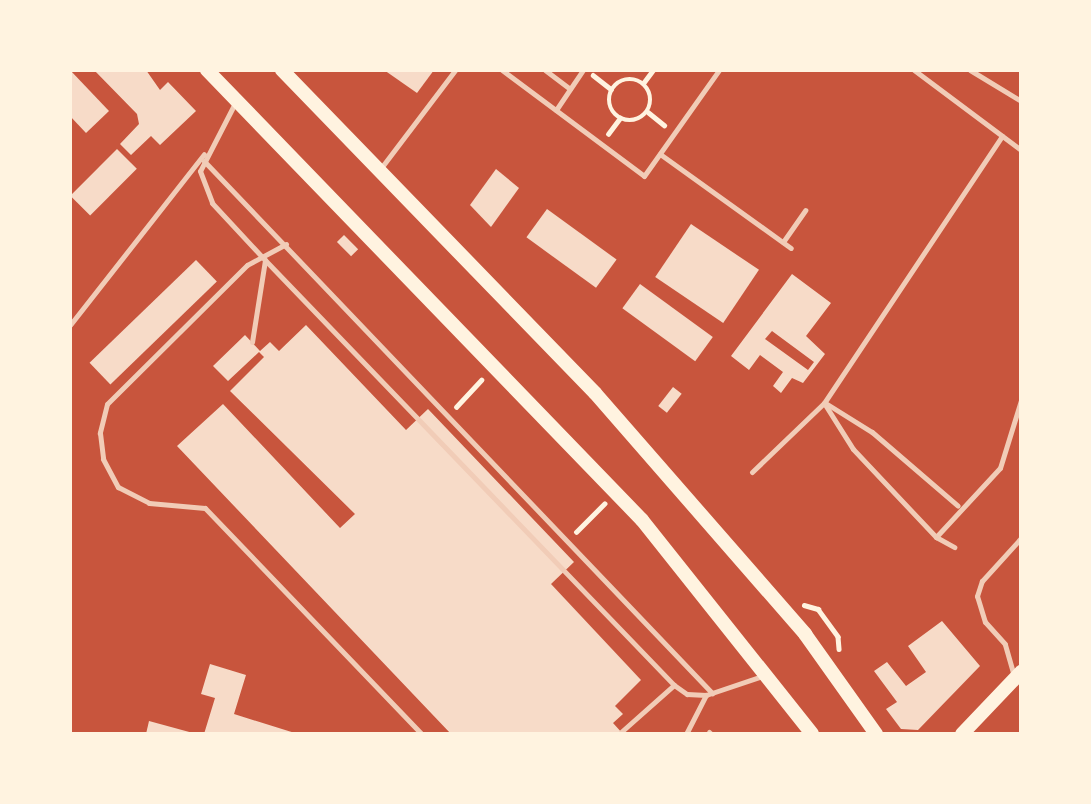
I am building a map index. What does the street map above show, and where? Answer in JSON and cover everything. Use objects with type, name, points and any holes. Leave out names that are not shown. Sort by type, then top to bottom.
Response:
[{"type":"main road","points":[[208,70],[642,520],[769,674],[812,734]]},
{"type":"main road","points":[[282,70],[595,393],[805,634],[876,734]]},
{"type":"main road","points":[[962,734],[1018,675]]},
{"type":"lane","points":[[379,171],[456,70]]},
{"type":"lane","points":[[502,70],[644,176],[719,70]]},
{"type":"lane","points":[[545,70],[569,89]]},
{"type":"lane","points":[[556,110],[585,70]]},
{"type":"lane","points":[[914,70],[1021,150]]},
{"type":"lane","points":[[970,70],[1021,101]]},
{"type":"lane","points":[[70,324],[208,149],[236,100]]},
{"type":"lane","points":[[752,472],[824,402],[1002,136]]},
{"type":"lane","points":[[208,149],[200,171],[212,203],[674,685],[687,694],[709,694],[769,674]]},
{"type":"lane","points":[[660,154],[792,248]]},
{"type":"lane","points":[[204,161],[286,244],[709,694]]},
{"type":"lane","points":[[783,242],[805,210]]},
{"type":"lane","points":[[286,244],[265,260],[247,265],[107,404],[100,433],[103,459],[118,487],[149,503],[205,508],[422,734]]},
{"type":"lane","points":[[252,342],[265,260]]},
{"type":"lane","points":[[936,537],[958,506],[1000,468],[1021,400]]},
{"type":"lane","points":[[824,402],[872,432],[958,506]]},
{"type":"lane","points":[[824,402],[853,449],[936,537],[954,547]]},
{"type":"lane","points":[[1018,675],[1005,644],[985,622],[977,596],[982,581],[1021,538]]},
{"type":"lane","points":[[621,732],[674,685]]},
{"type":"lane","points":[[687,734],[709,694]]},
{"type":"path","points":[[585,70],[611,89]]},
{"type":"path","points":[[644,82],[653,70]]},
{"type":"path","points":[[624,79],[644,82],[652,97],[648,112],[635,121],[620,118],[609,105],[611,89],[624,79]]},
{"type":"path","points":[[648,112],[674,134]]},
{"type":"building","points":[[70,70],[109,111],[86,133],[70,116]]},
{"type":"building","points":[[94,70],[146,70],[160,90],[168,82],[196,111],[160,145],[151,136],[131,155],[120,144],[139,124],[137,114]]},
{"type":"building","points":[[384,70],[434,70],[417,93]]},
{"type":"building","points":[[117,149],[137,169],[90,215],[70,196]]},
{"type":"building","points":[[496,169],[519,188],[491,227],[470,205]]},
{"type":"building","points":[[547,209],[617,260],[596,288],[526,237]]},
{"type":"building","points":[[691,224],[759,270],[723,323],[655,277]]},
{"type":"building","points":[[344,235],[358,249],[351,256],[337,242]]},
{"type":"building","points":[[196,260],[217,282],[110,384],[90,363]]},
{"type":"building","points":[[792,274],[831,303],[806,336],[825,354],[803,383],[792,378],[781,393],[773,386],[783,372],[760,355],[749,370],[731,356]],"holes":[[[772,331],[814,362],[808,370],[765,339]]]},
{"type":"building","points":[[640,284],[713,337],[695,361],[622,308]]},
{"type":"building","points":[[306,325],[406,430],[428,409],[574,562],[551,584],[641,680],[615,706],[623,714],[613,723],[623,734],[451,734],[177,446],[223,404],[340,528],[355,514],[230,391],[264,357],[259,352],[228,381],[213,366],[245,335],[260,351],[270,342],[279,351]]},
{"type":"building","points":[[673,387],[682,394],[667,413],[658,406]]},
{"type":"building","points":[[942,621],[980,666],[918,730],[901,729],[886,709],[897,702],[874,671],[887,662],[906,686],[926,672],[908,646]]},
{"type":"building","points":[[210,664],[246,675],[234,714],[298,734],[204,734],[215,698],[201,694]]},
{"type":"building","points":[[149,721],[193,733],[193,734],[146,734]]}]
